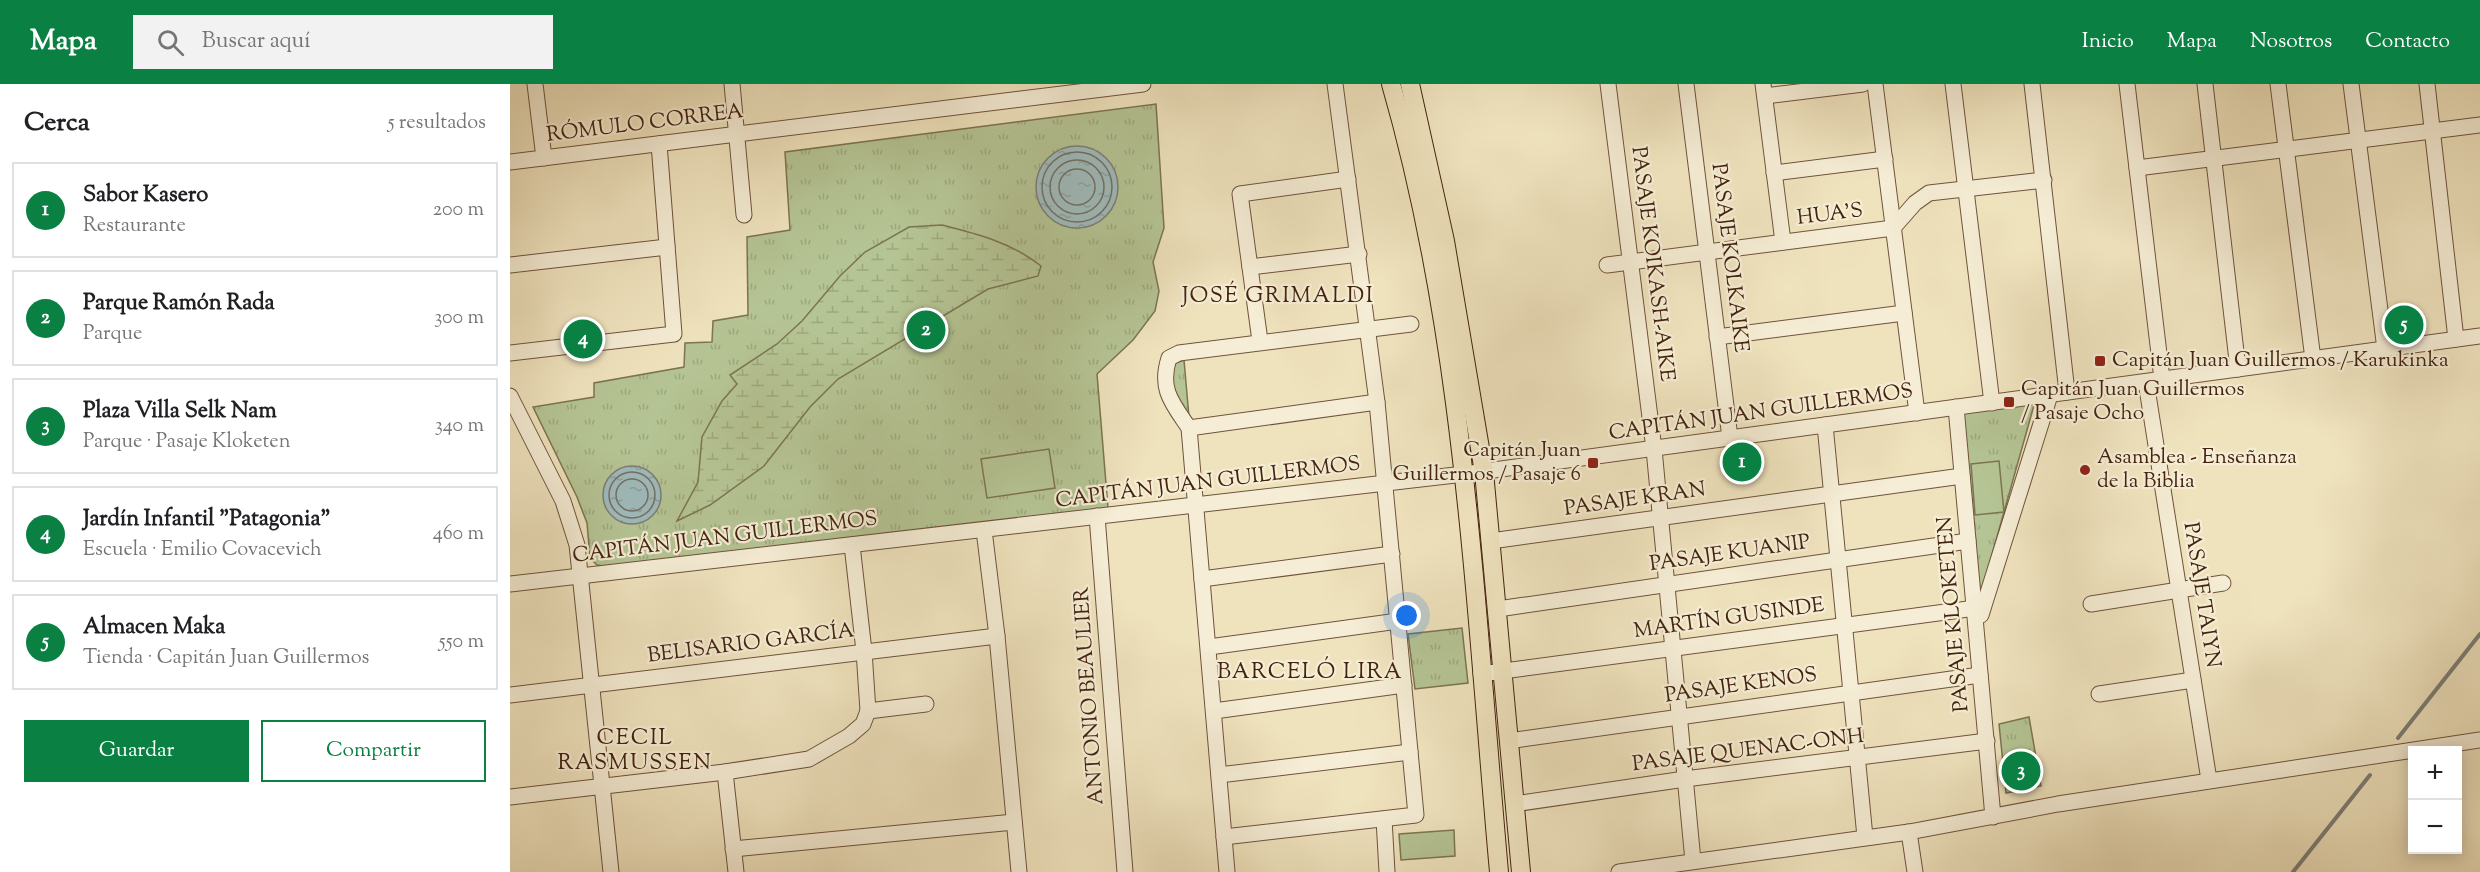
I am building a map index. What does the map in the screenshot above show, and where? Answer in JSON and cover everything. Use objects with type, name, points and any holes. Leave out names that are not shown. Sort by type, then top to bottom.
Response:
[{"type":"main road","points":[[1391,84],[1432,251],[1451,362],[1464,474],[1499,872]]},
{"type":"main road","points":[[1410,84],[1449,262],[1484,472],[1521,872]]},
{"type":"street","points":[[535,84],[543,158]]},
{"type":"street","points":[[732,84],[744,215]]},
{"type":"street","name":"RÓMULO CORREA","points":[[510,162],[1143,84]]},
{"type":"street","points":[[1224,837],[1416,815],[1386,483],[1359,254],[1335,84]]},
{"type":"street","name":"PASAJE KOIKASH-AIKE","points":[[1608,84],[1654,449],[1693,861]]},
{"type":"street","name":"PASAJE KOLKAIKE","points":[[1686,84],[1730,438]]},
{"type":"street","points":[[1783,243],[1764,90],[1863,84]]},
{"type":"street","points":[[1875,84],[1917,413]]},
{"type":"street","points":[[1953,84],[1992,403]]},
{"type":"street","points":[[2032,84],[2067,392]]},
{"type":"street","points":[[2127,84],[2162,379]]},
{"type":"street","points":[[2205,84],[2238,369]]},
{"type":"street","points":[[2278,84],[2313,359]]},
{"type":"street","points":[[2351,84],[2385,349]]},
{"type":"street","points":[[2427,84],[2456,339]]},
{"type":"street","points":[[2137,168],[2480,126]]},
{"type":"street","points":[[510,353],[674,334],[658,144]]},
{"type":"street","points":[[1774,173],[1885,159]]},
{"type":"street","points":[[1260,341],[1240,194],[1348,179]]},
{"type":"street","name":"HUA'S","points":[[1607,265],[1893,228],[1921,196],[1929,193],[2044,180]]},
{"type":"street","points":[[510,265],[667,247]]},
{"type":"street","points":[[1250,267],[1359,254]]},
{"type":"street","points":[[1718,337],[1904,313]]},
{"type":"street","points":[[1227,872],[1188,428],[1167,397],[1164,372],[1169,358],[1179,352],[1411,324]]},
{"type":"street","name":"CAPITÁN JUAN GUILLERMOS","points":[[510,584],[1484,472],[2480,336]]},
{"type":"street","name":"PASAJE TAIYN","points":[[2146,382],[2209,780]]},
{"type":"street","points":[[1979,607],[2050,395]]},
{"type":"street","points":[[510,396],[568,513],[577,545],[611,872]]},
{"type":"street","points":[[1188,428],[1377,402]]},
{"type":"street","name":"PASAJE KLOKETEN","points":[[1956,408],[1968,541],[1979,607],[1976,630],[1994,817]]},
{"type":"street","points":[[1825,425],[1865,837]]},
{"type":"street","name":"PASAJE KRAN","points":[[1491,541],[1962,476]]},
{"type":"street","name":"ANTONIO BEAULIER","points":[[1097,516],[1125,872]]},
{"type":"street","points":[[984,530],[997,636],[1019,872]]},
{"type":"street","name":"PASAJE KUANIP","points":[[1498,609],[1968,541]]},
{"type":"street","points":[[510,797],[725,772],[809,759],[849,736],[862,724],[868,711],[852,545]]},
{"type":"street","points":[[1202,579],[1392,554]]},
{"type":"street","points":[[2091,604],[2223,583]]},
{"type":"street","name":"MARTÍN GUSINDE","points":[[1481,674],[1979,607]]},
{"type":"street","points":[[1209,647],[1398,621]]},
{"type":"street","name":"BELISARIO GARCÍA","points":[[510,695],[997,636]]},
{"type":"street","name":"PASAJE KENOS","points":[[1508,741],[1980,675]]},
{"type":"street","points":[[2099,694],[2193,680]]},
{"type":"street","points":[[1214,711],[1404,686]]},
{"type":"street","points":[[868,711],[926,704]]},
{"type":"street","points":[[1619,872],[1909,832],[2209,780],[2480,740]]},
{"type":"street","name":"PASAJE QUENAC-ONH","points":[[1514,804],[1685,779],[1986,741]]},
{"type":"street","points":[[1219,775],[1410,752]]},
{"type":"street","points":[[725,772],[736,872]]},
{"type":"street","points":[[1384,819],[1387,872]]},
{"type":"street","points":[[734,849],[1014,822]]},
{"type":"street","points":[[1909,832],[1915,872]]},
{"type":"green space","points":[[1156,104],[1164,228],[1153,262],[1159,291],[1155,311],[1133,340],[1097,374],[1108,508],[620,569],[597,565],[590,558],[587,523],[577,497],[533,407],[594,397],[594,383],[684,367],[685,343],[712,342],[713,321],[748,315],[747,237],[790,230],[785,152]]},
{"type":"green space","points":[[942,225],[981,236],[1018,251],[1041,266],[1038,276],[988,289],[838,379],[810,407],[764,466],[710,505],[677,521],[698,482],[702,437],[722,401],[737,384],[730,375],[777,344],[802,321],[840,276],[865,252],[909,227]]},
{"type":"green space","points":[[1184,360],[1189,417],[1174,396],[1171,365]]},
{"type":"green space","points":[[2036,398],[1979,601],[1959,405]]},
{"type":"green space","points":[[1049,449],[1055,488],[987,498],[981,459]]},
{"type":"green space","points":[[1999,461],[2004,512],[1975,515],[1971,464]]},
{"type":"green space","points":[[1462,628],[1468,683],[1415,689],[1408,634]]},
{"type":"green space","points":[[2029,717],[2041,786],[2006,793],[1999,724]]},
{"type":"green space","points":[[1454,830],[1455,856],[1401,860],[1399,834]]},
{"type":"water","points":[[1077,146],[1093,150],[1106,158],[1114,171],[1118,187],[1114,203],[1106,216],[1093,224],[1077,228],[1061,224],[1048,216],[1040,203],[1036,187],[1040,171],[1048,158],[1061,150]]},
{"type":"water","points":[[626,466],[638,466],[653,474],[661,489],[661,501],[653,516],[638,524],[626,524],[611,516],[603,501],[603,489],[611,474]]},
{"type":"waterway","points":[[2398,738],[2480,634]]},
{"type":"waterway","points":[[2293,872],[2370,775]]},
{"type":"place","name":"Almacen Maka","points":[[2404,325]]},
{"type":"place","name":"Parque Ramón Rada","points":[[926,330]]},
{"type":"place","name":"Jardín Infantil \"Patagonia\"","points":[[583,339]]},
{"type":"place","name":"Capitán Juan Guillermos / Karukinka","points":[[2100,361]]},
{"type":"place","name":"Capitán Juan Guillermos / Pasaje Ocho","points":[[2009,402]]},
{"type":"place","name":"Sabor Kasero","points":[[1742,462]]},
{"type":"place","name":"Capitán Juan Guillermos / Pasaje 6","points":[[1593,463]]},
{"type":"place","name":"Asamblea - Enseñanza de la Biblia","points":[[2085,470]]},
{"type":"place","name":"Plaza Villa Selk Nam","points":[[2021,771]]},
{"type":"district","name":"JOSÉ GRIMALDI","points":[[1278,297]]},
{"type":"district","name":"BARCELÓ LIRA","points":[[1310,673]]},
{"type":"district","name":"CECIL RASMUSSEN","points":[[635,752]]}]
